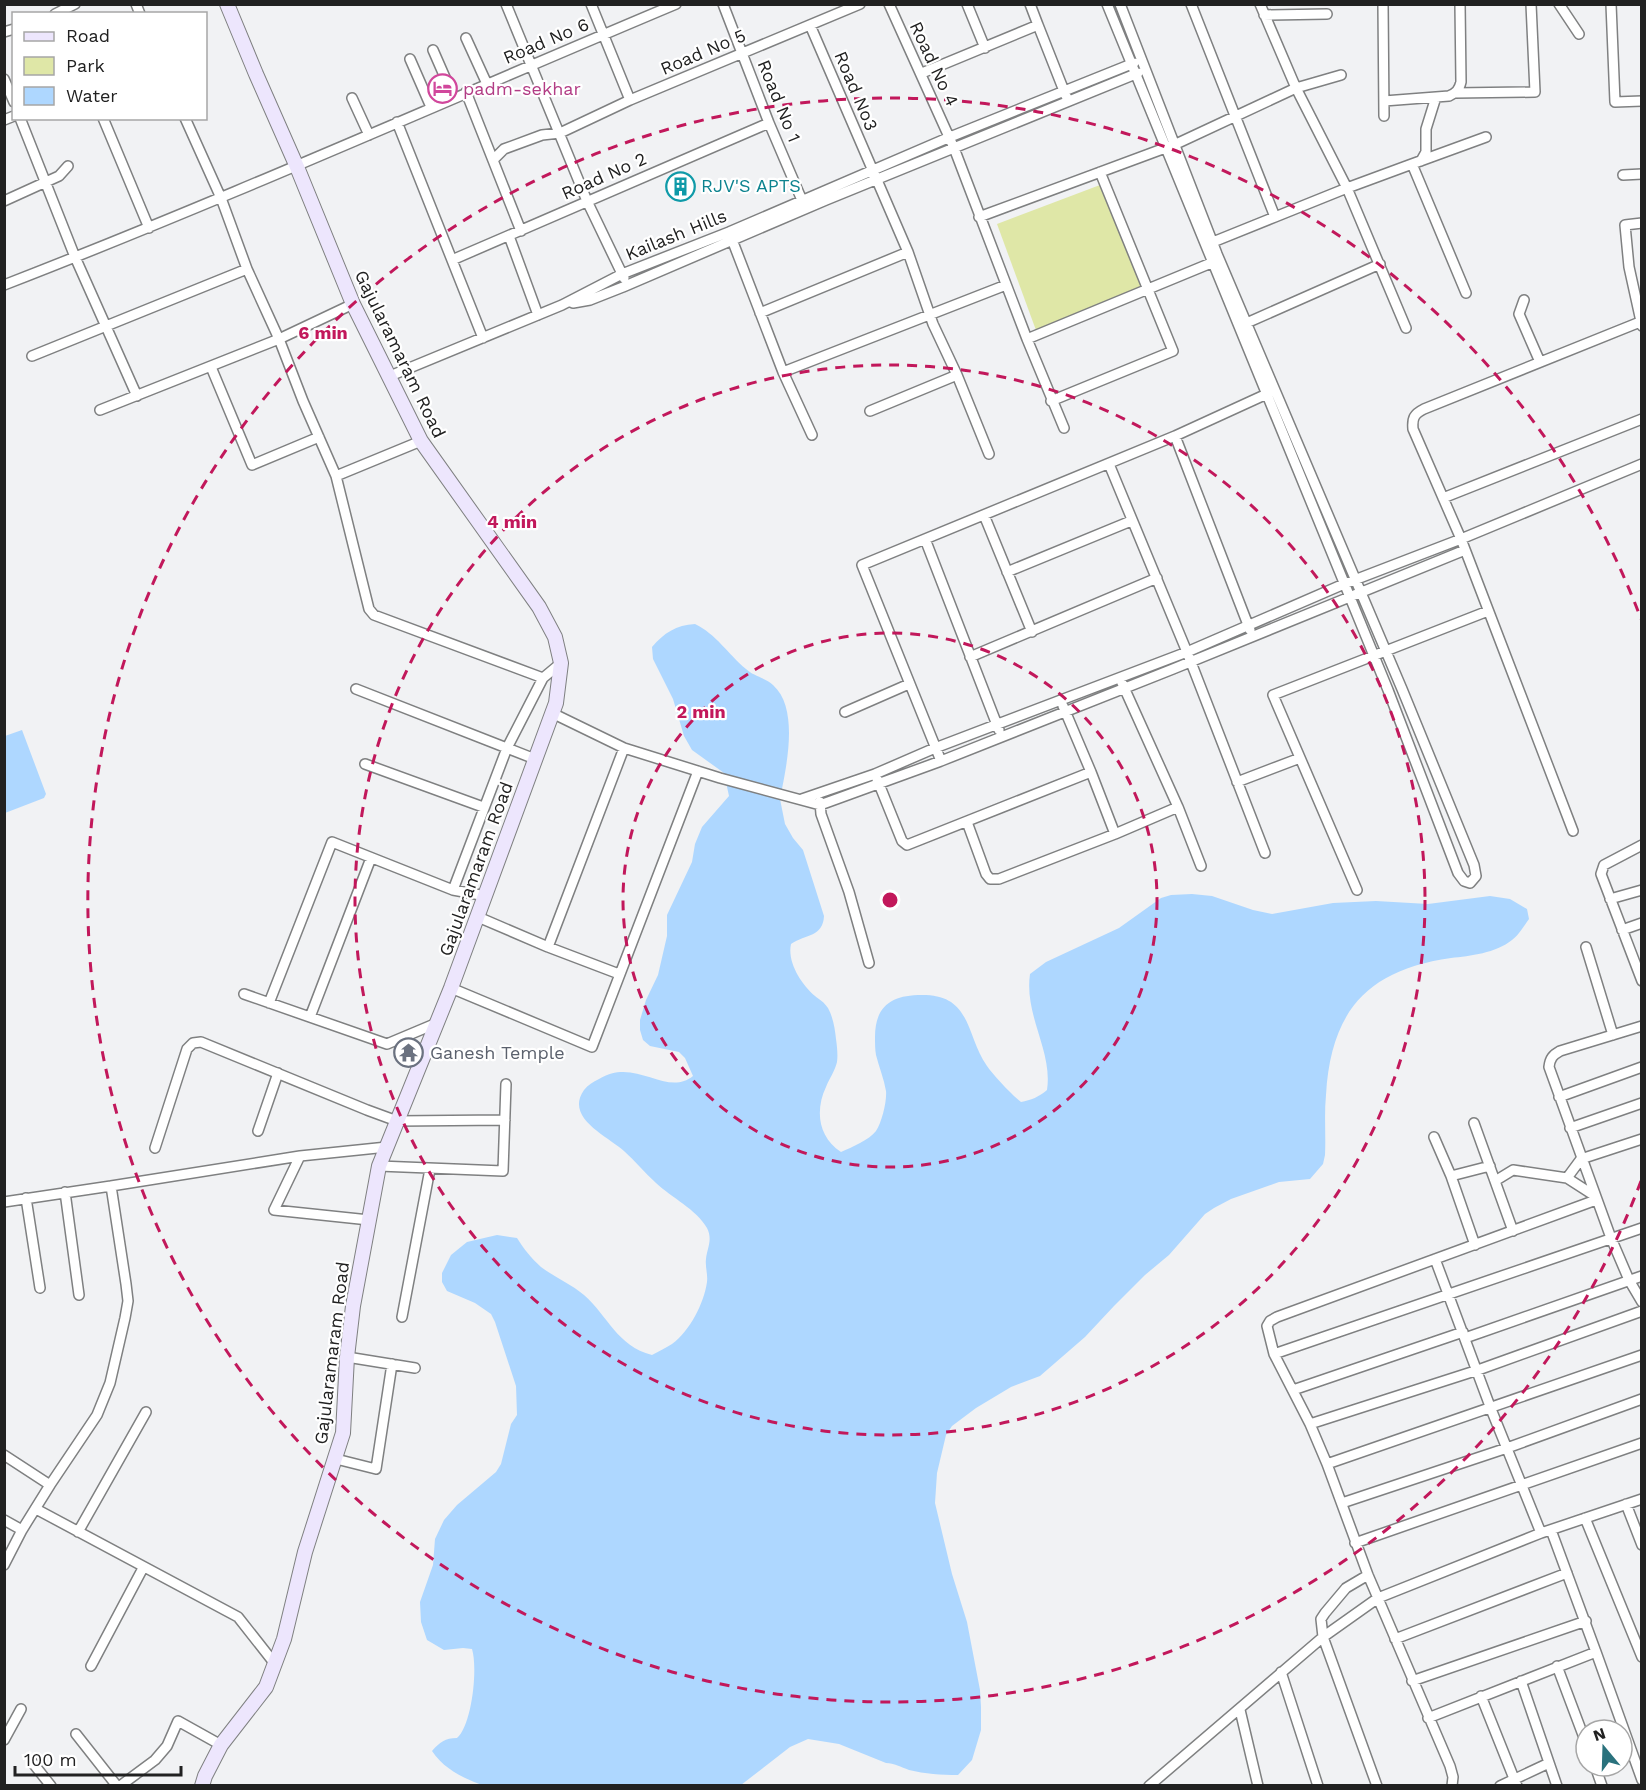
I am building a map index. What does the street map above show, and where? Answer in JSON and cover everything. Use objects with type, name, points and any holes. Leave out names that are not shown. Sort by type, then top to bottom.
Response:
[{"type":"main road","name":"Gajularamaram Road","points":[[202,1785],[221,1745],[266,1687],[288,1627],[305,1552],[343,1433],[346,1357],[379,1166],[451,988],[536,759],[556,703],[561,663],[555,637],[539,607],[421,441],[408,418],[390,376],[353,304],[297,166],[255,74],[227,4]]},
{"type":"street","points":[[58,12],[75,4]]},
{"type":"street","points":[[506,4],[588,201],[628,285]]},
{"type":"street","points":[[591,4],[630,100]]},
{"type":"street","name":"Road No 6","points":[[4,285],[221,198],[398,122],[430,103],[487,84],[675,4]]},
{"type":"street","name":"Road No 1","points":[[723,4],[803,205]]},
{"type":"street","name":"Road No 5","points":[[493,160],[504,149],[542,135],[560,134],[630,100],[860,4]]},
{"type":"street","name":"Road No 4","points":[[889,4],[950,136],[979,217],[1064,428]]},
{"type":"street","points":[[967,4],[984,48]]},
{"type":"street","points":[[1030,4],[1069,101]]},
{"type":"street","points":[[1107,4],[1165,148],[1243,324],[1276,390],[1386,651],[1476,872],[1474,880],[1470,883],[1464,881],[1458,873],[1374,657],[1266,394],[1243,324]]},
{"type":"street","points":[[1120,4],[1176,144],[1209,244]]},
{"type":"street","points":[[1191,4],[1275,217]]},
{"type":"street","points":[[1260,4],[1296,88],[1347,188],[1406,328]]},
{"type":"street","points":[[1383,4],[1384,116]]},
{"type":"street","points":[[1455,93],[1461,82],[1460,4]]},
{"type":"street","points":[[1384,101],[1436,97],[1455,93],[1535,92],[1530,4]]},
{"type":"street","points":[[1559,4],[1579,34]]},
{"type":"street","points":[[1611,4],[1615,102],[1641,101]]},
{"type":"street","points":[[1264,15],[1327,14]]},
{"type":"street","name":"Road No3","points":[[810,26],[908,252],[930,315],[989,454]]},
{"type":"street","points":[[921,74],[1038,26]]},
{"type":"street","points":[[466,38],[487,84]]},
{"type":"street","points":[[433,50],[452,94]]},
{"type":"street","points":[[410,59],[430,103]]},
{"type":"street","name":"Kailash Hills","points":[[390,376],[562,305],[622,274],[730,237],[874,175],[950,136],[1142,60]]},
{"type":"street","points":[[874,175],[954,148],[1146,69]]},
{"type":"street","points":[[979,217],[1176,144],[1296,88],[1341,75]]},
{"type":"street","points":[[4,79],[12,97]]},
{"type":"street","points":[[466,92],[521,231]]},
{"type":"street","points":[[1416,162],[1426,152],[1426,129],[1436,97]]},
{"type":"street","points":[[352,98],[369,135]]},
{"type":"street","points":[[21,120],[75,257],[137,396]]},
{"type":"street","points":[[104,120],[149,228]]},
{"type":"street","points":[[186,120],[221,198],[247,269],[336,476],[369,609],[374,615],[543,678]]},
{"type":"street","points":[[398,122],[483,338]]},
{"type":"street","name":"Road No 2","points":[[452,260],[769,123]]},
{"type":"street","points":[[1209,244],[1347,188],[1486,137]]},
{"type":"street","points":[[1416,162],[1466,293]]},
{"type":"street","points":[[4,201],[59,176],[68,166]]},
{"type":"street","points":[[1052,401],[1173,351],[1100,171]]},
{"type":"street","points":[[1623,175],[1641,174]]},
{"type":"street","points":[[1573,831],[1461,539],[1413,429],[1413,420],[1415,414],[1539,362],[1641,324],[1629,267],[1625,225],[1641,223]]},
{"type":"street","points":[[509,236],[538,315]]},
{"type":"street","points":[[562,305],[590,300],[628,285],[730,237],[783,372],[812,435]]},
{"type":"street","points":[[760,313],[908,252]]},
{"type":"street","points":[[1027,339],[1216,261]]},
{"type":"street","points":[[1243,324],[1380,264]]},
{"type":"street","points":[[1629,267],[1641,266]]},
{"type":"street","points":[[32,356],[106,328],[247,269]]},
{"type":"street","points":[[783,372],[1006,285]]},
{"type":"street","points":[[1524,300],[1519,314],[1539,362]]},
{"type":"street","points":[[100,410],[279,339],[353,304]]},
{"type":"street","points":[[212,367],[252,465],[319,437]]},
{"type":"street","points":[[870,411],[957,375]]},
{"type":"street","points":[[941,761],[862,565],[1109,464],[1276,390]]},
{"type":"street","points":[[1443,498],[1641,419]]},
{"type":"street","points":[[1175,436],[1254,637]]},
{"type":"street","points":[[336,476],[421,441]]},
{"type":"street","points":[[1109,464],[1187,652],[1265,853]]},
{"type":"street","points":[[802,799],[875,774],[935,748],[1187,652],[1344,584],[1461,539],[1641,464]]},
{"type":"street","points":[[984,515],[1032,632]]},
{"type":"street","points":[[1007,572],[1131,521]]},
{"type":"street","points":[[925,539],[1002,736]]},
{"type":"street","points":[[552,713],[624,748],[720,778],[820,805],[941,761],[1254,637],[1465,550]]},
{"type":"street","points":[[970,657],[1157,578]]},
{"type":"street","points":[[1357,890],[1273,695],[1488,611]]},
{"type":"street","points":[[453,890],[507,748],[543,678],[561,663]]},
{"type":"street","points":[[1119,678],[1178,807],[1201,866]]},
{"type":"street","points":[[845,712],[909,684]]},
{"type":"street","points":[[356,689],[536,759]]},
{"type":"street","points":[[1061,701],[1115,834]]},
{"type":"street","points":[[548,947],[624,748]]},
{"type":"street","points":[[1238,782],[1300,758]]},
{"type":"street","points":[[365,764],[483,807]]},
{"type":"street","points":[[451,988],[592,1047],[698,771]]},
{"type":"street","points":[[875,774],[902,841],[907,845],[1091,772]]},
{"type":"street","points":[[819,793],[821,814],[849,892],[869,963]]},
{"type":"street","points":[[967,822],[986,874],[990,879],[999,879],[1178,807]]},
{"type":"street","points":[[269,1003],[332,842],[453,890],[486,896]]},
{"type":"street","points":[[1641,845],[1604,865],[1601,874],[1622,930],[1638,960],[1641,981]]},
{"type":"street","points":[[310,1017],[371,858]]},
{"type":"street","points":[[1610,899],[1641,890]]},
{"type":"street","points":[[478,917],[620,974]]},
{"type":"street","points":[[1622,930],[1641,923]]},
{"type":"street","points":[[1586,947],[1613,1035]]},
{"type":"street","points":[[244,994],[387,1044],[437,1023]]},
{"type":"street","points":[[1641,1026],[1560,1051],[1553,1055],[1549,1067],[1611,1238],[1641,1302]]},
{"type":"street","points":[[155,1148],[187,1049],[193,1043],[201,1042],[397,1121],[505,1120]]},
{"type":"street","points":[[1559,1097],[1641,1067]]},
{"type":"street","points":[[258,1131],[278,1074]]},
{"type":"street","points":[[379,1166],[503,1171],[506,1084]]},
{"type":"street","points":[[1570,1128],[1641,1103]]},
{"type":"street","points":[[1474,1123],[1513,1230]]},
{"type":"street","points":[[1434,1137],[1451,1176],[1475,1245]]},
{"type":"street","points":[[1567,1178],[1581,1159],[1641,1139]]},
{"type":"street","points":[[4,1202],[300,1156],[387,1147]]},
{"type":"street","points":[[300,1156],[274,1210],[369,1220]]},
{"type":"street","points":[[1451,1176],[1490,1166]]},
{"type":"street","points":[[402,1317],[430,1169]]},
{"type":"street","points":[[1495,1181],[1513,1170],[1567,1178],[1596,1198]]},
{"type":"street","points":[[4,1565],[22,1530],[97,1415],[110,1383],[128,1301],[111,1186]]},
{"type":"street","points":[[65,1192],[79,1295]]},
{"type":"street","points":[[26,1198],[40,1288]]},
{"type":"street","points":[[1452,1785],[1453,1777],[1450,1766],[1355,1543],[1328,1464],[1274,1354],[1267,1326],[1277,1317],[1435,1260],[1596,1198]]},
{"type":"street","points":[[1274,1354],[1641,1228]]},
{"type":"street","points":[[1435,1260],[1522,1485],[1567,1573],[1641,1780]]},
{"type":"street","points":[[1293,1390],[1641,1276]]},
{"type":"street","points":[[1310,1424],[1478,1370],[1641,1311]]},
{"type":"street","points":[[1328,1464],[1641,1355]]},
{"type":"street","points":[[346,1357],[415,1368]]},
{"type":"street","points":[[336,1459],[376,1469],[392,1364]]},
{"type":"street","points":[[1342,1503],[1507,1448],[1641,1399]]},
{"type":"street","points":[[78,1532],[146,1412]]},
{"type":"street","points":[[1355,1543],[1641,1443]]},
{"type":"street","points":[[4,1455],[50,1485]]},
{"type":"street","points":[[1154,1784],[1323,1637],[1378,1598],[1546,1531],[1641,1498]]},
{"type":"street","points":[[1626,1504],[1641,1545]]},
{"type":"street","points":[[36,1509],[238,1617],[275,1664]]},
{"type":"street","points":[[1585,1518],[1641,1657]]},
{"type":"street","points":[[4,1520],[22,1530]]},
{"type":"street","points":[[91,1666],[143,1568]]},
{"type":"street","points":[[1395,1639],[1567,1573]]},
{"type":"street","points":[[1368,1575],[1346,1588],[1321,1619],[1323,1637],[1377,1785]]},
{"type":"street","points":[[1412,1681],[1586,1621]]},
{"type":"street","points":[[1428,1718],[1596,1652]]},
{"type":"street","points":[[1557,1666],[1577,1718]]},
{"type":"street","points":[[1281,1672],[1318,1785]]},
{"type":"street","points":[[1521,1681],[1557,1785]]},
{"type":"street","points":[[1481,1696],[1516,1782]]},
{"type":"street","points":[[4,1740],[21,1709]]},
{"type":"street","points":[[1240,1710],[1258,1785]]},
{"type":"street","points":[[76,1734],[118,1785],[155,1760],[167,1746],[178,1721],[221,1745]]},
{"type":"street","points":[[32,1762],[51,1785]]},
{"type":"street","points":[[1500,1785],[1516,1782],[1549,1762]]},
{"type":"green space","points":[[1100,185],[1143,288],[1037,333],[997,224]]},
{"type":"water","points":[[695,624],[716,639],[749,671],[773,685],[786,709],[789,723],[788,756],[780,799],[785,824],[803,850],[824,916],[821,928],[791,944],[790,951],[793,965],[800,979],[826,1006],[834,1023],[837,1062],[820,1105],[820,1114],[827,1139],[841,1152],[873,1134],[882,1117],[886,1091],[876,1055],[875,1037],[879,1016],[889,1003],[905,996],[926,995],[941,997],[952,1003],[966,1020],[980,1054],[994,1075],[1021,1102],[1032,1099],[1047,1090],[1048,1076],[1031,1004],[1030,974],[1046,962],[1119,928],[1161,898],[1192,894],[1212,896],[1272,914],[1333,903],[1376,901],[1428,904],[1490,896],[1510,899],[1527,909],[1529,919],[1517,936],[1506,944],[1483,953],[1422,964],[1397,973],[1376,984],[1359,999],[1346,1018],[1336,1040],[1329,1065],[1325,1110],[1325,1155],[1323,1164],[1310,1179],[1279,1182],[1231,1199],[1205,1214],[1169,1255],[1145,1275],[1085,1337],[1040,1376],[1011,1387],[976,1408],[952,1426],[946,1435],[937,1473],[935,1503],[952,1574],[967,1622],[981,1707],[981,1730],[972,1760],[958,1775],[909,1770],[839,1744],[808,1739],[790,1747],[741,1785],[482,1785],[454,1772],[432,1751],[443,1741],[457,1738],[462,1731],[470,1709],[474,1682],[472,1649],[444,1650],[427,1640],[421,1622],[420,1602],[433,1565],[435,1539],[444,1520],[457,1505],[496,1472],[501,1464],[511,1424],[517,1415],[516,1386],[491,1314],[475,1303],[447,1291],[442,1282],[442,1273],[451,1255],[467,1242],[497,1235],[517,1238],[541,1267],[584,1295],[621,1338],[640,1351],[652,1355],[672,1344],[685,1332],[695,1316],[705,1290],[706,1259],[710,1240],[707,1228],[697,1215],[656,1183],[624,1151],[591,1126],[584,1118],[579,1100],[589,1085],[613,1073],[638,1074],[672,1083],[683,1082],[693,1076],[685,1058],[679,1052],[650,1046],[643,1040],[640,1020],[646,1000],[658,975],[667,936],[667,915],[692,862],[695,844],[702,827],[729,796],[724,773],[692,750],[684,736],[673,699],[653,659],[652,647],[661,638],[676,628]]},
{"type":"water","points":[[22,730],[46,794],[44,798],[5,813],[5,736]]},
{"type":"place","name":"padm-sekhar","points":[[442,89]]},
{"type":"place","name":"RJV'S APTS","points":[[680,186]]},
{"type":"place","name":"Ganesh Temple","points":[[409,1053]]}]
